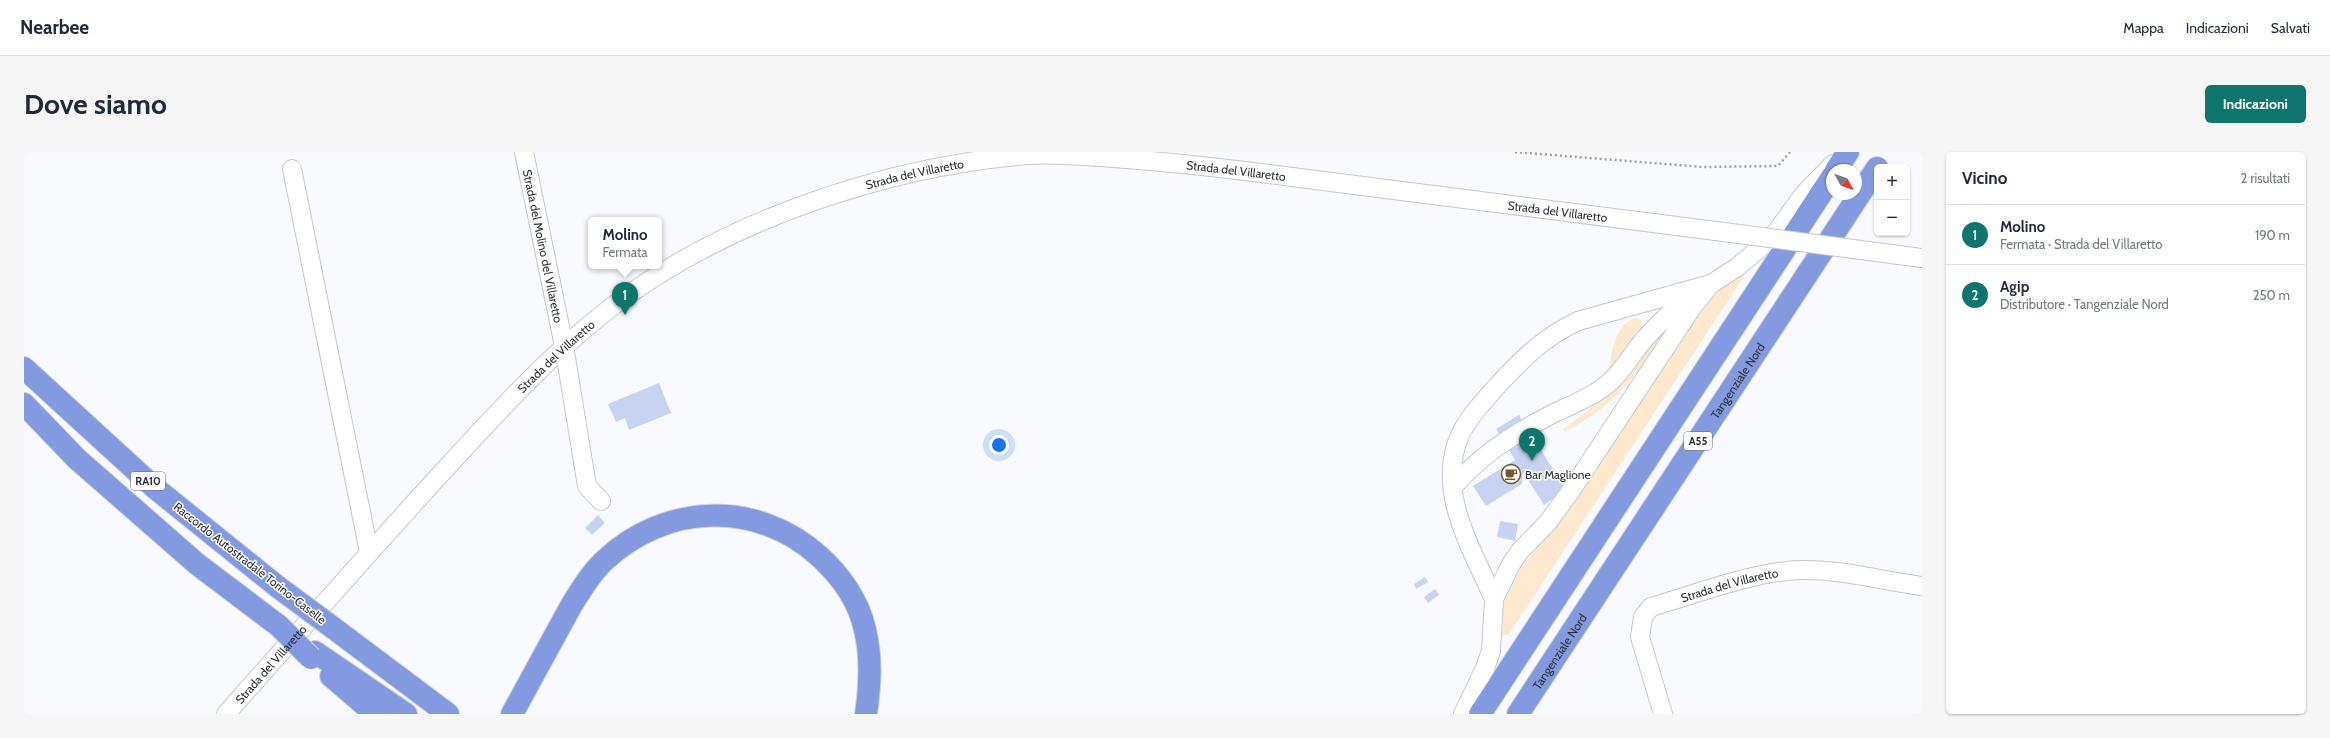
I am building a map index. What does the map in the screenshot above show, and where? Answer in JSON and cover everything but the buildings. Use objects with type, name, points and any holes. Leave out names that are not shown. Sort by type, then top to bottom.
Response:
[{"type":"highway","points":[[1840,164],[1848,152]]},
{"type":"highway","name":"Tangenziale Nord","points":[[1879,164],[1887,152]]},
{"type":"highway","name":"Tangenziale Nord","points":[[1518,714],[1874,172]]},
{"type":"highway","name":"A55","points":[[1480,714],[1826,186]]},
{"type":"highway","name":"Raccordo Autostradale Torino-Caselle","points":[[24,368],[155,488],[278,587],[448,714]]},
{"type":"highway","name":"RA10","points":[[24,404],[77,459],[196,564],[279,626],[313,655],[406,714]]},
{"type":"highway","points":[[512,714],[571,606],[592,573],[616,550],[639,535],[679,518],[730,515],[756,520],[782,530],[809,547],[835,571],[854,600],[865,629],[871,670],[866,714]]},
{"type":"highway","points":[[856,714],[868,652]]},
{"type":"highway","points":[[313,655],[374,714]]},
{"type":"street","name":"Strada del Molino del Villaretto","points":[[524,152],[564,346],[587,486],[601,501]]},
{"type":"street","points":[[1454,486],[1466,472],[1497,447],[1542,419],[1597,392],[1609,383],[1659,322],[1676,307],[1736,268],[1760,248],[1777,231],[1803,195],[1845,152]]},
{"type":"street","name":"Strada del Villaretto","points":[[226,714],[369,552],[498,412],[564,346],[623,299],[683,260],[732,234],[816,199],[937,167],[1030,155],[1075,155],[1181,163],[1922,258]]},
{"type":"street","points":[[292,170],[369,552]]},
{"type":"street","points":[[1494,600],[1459,522],[1454,486],[1452,464],[1454,453],[1469,420],[1524,356],[1541,342],[1578,321],[1711,284]]},
{"type":"street","points":[[1462,714],[1485,668],[1491,651],[1494,600],[1511,564],[1520,551],[1549,521],[1675,331],[1711,284]]},
{"type":"street","name":"Strada del Villaretto","points":[[1663,714],[1640,637],[1643,617],[1651,607],[1763,575],[1801,570],[1830,571],[1922,586]]},
{"type":"path","points":[[1515,152],[1703,167],[1778,166],[1790,152]]},
{"type":"shaded area","points":[[1740,273],[1743,278],[1509,634],[1500,636],[1503,603],[1513,578],[1556,524],[1706,301]]},
{"type":"shaded area","points":[[1635,318],[1641,320],[1642,331],[1612,370],[1609,370],[1611,354],[1619,332],[1623,326]]},
{"type":"shaded area","points":[[1664,329],[1666,333],[1655,349],[1622,390],[1581,423],[1564,432],[1563,429],[1592,407],[1617,383]]},
{"type":"place","name":"Molino","points":[[625,315]]},
{"type":"place","name":"Agip","points":[[1532,461]]},
{"type":"place","name":"Bar Maglione","points":[[1511,474]]}]
